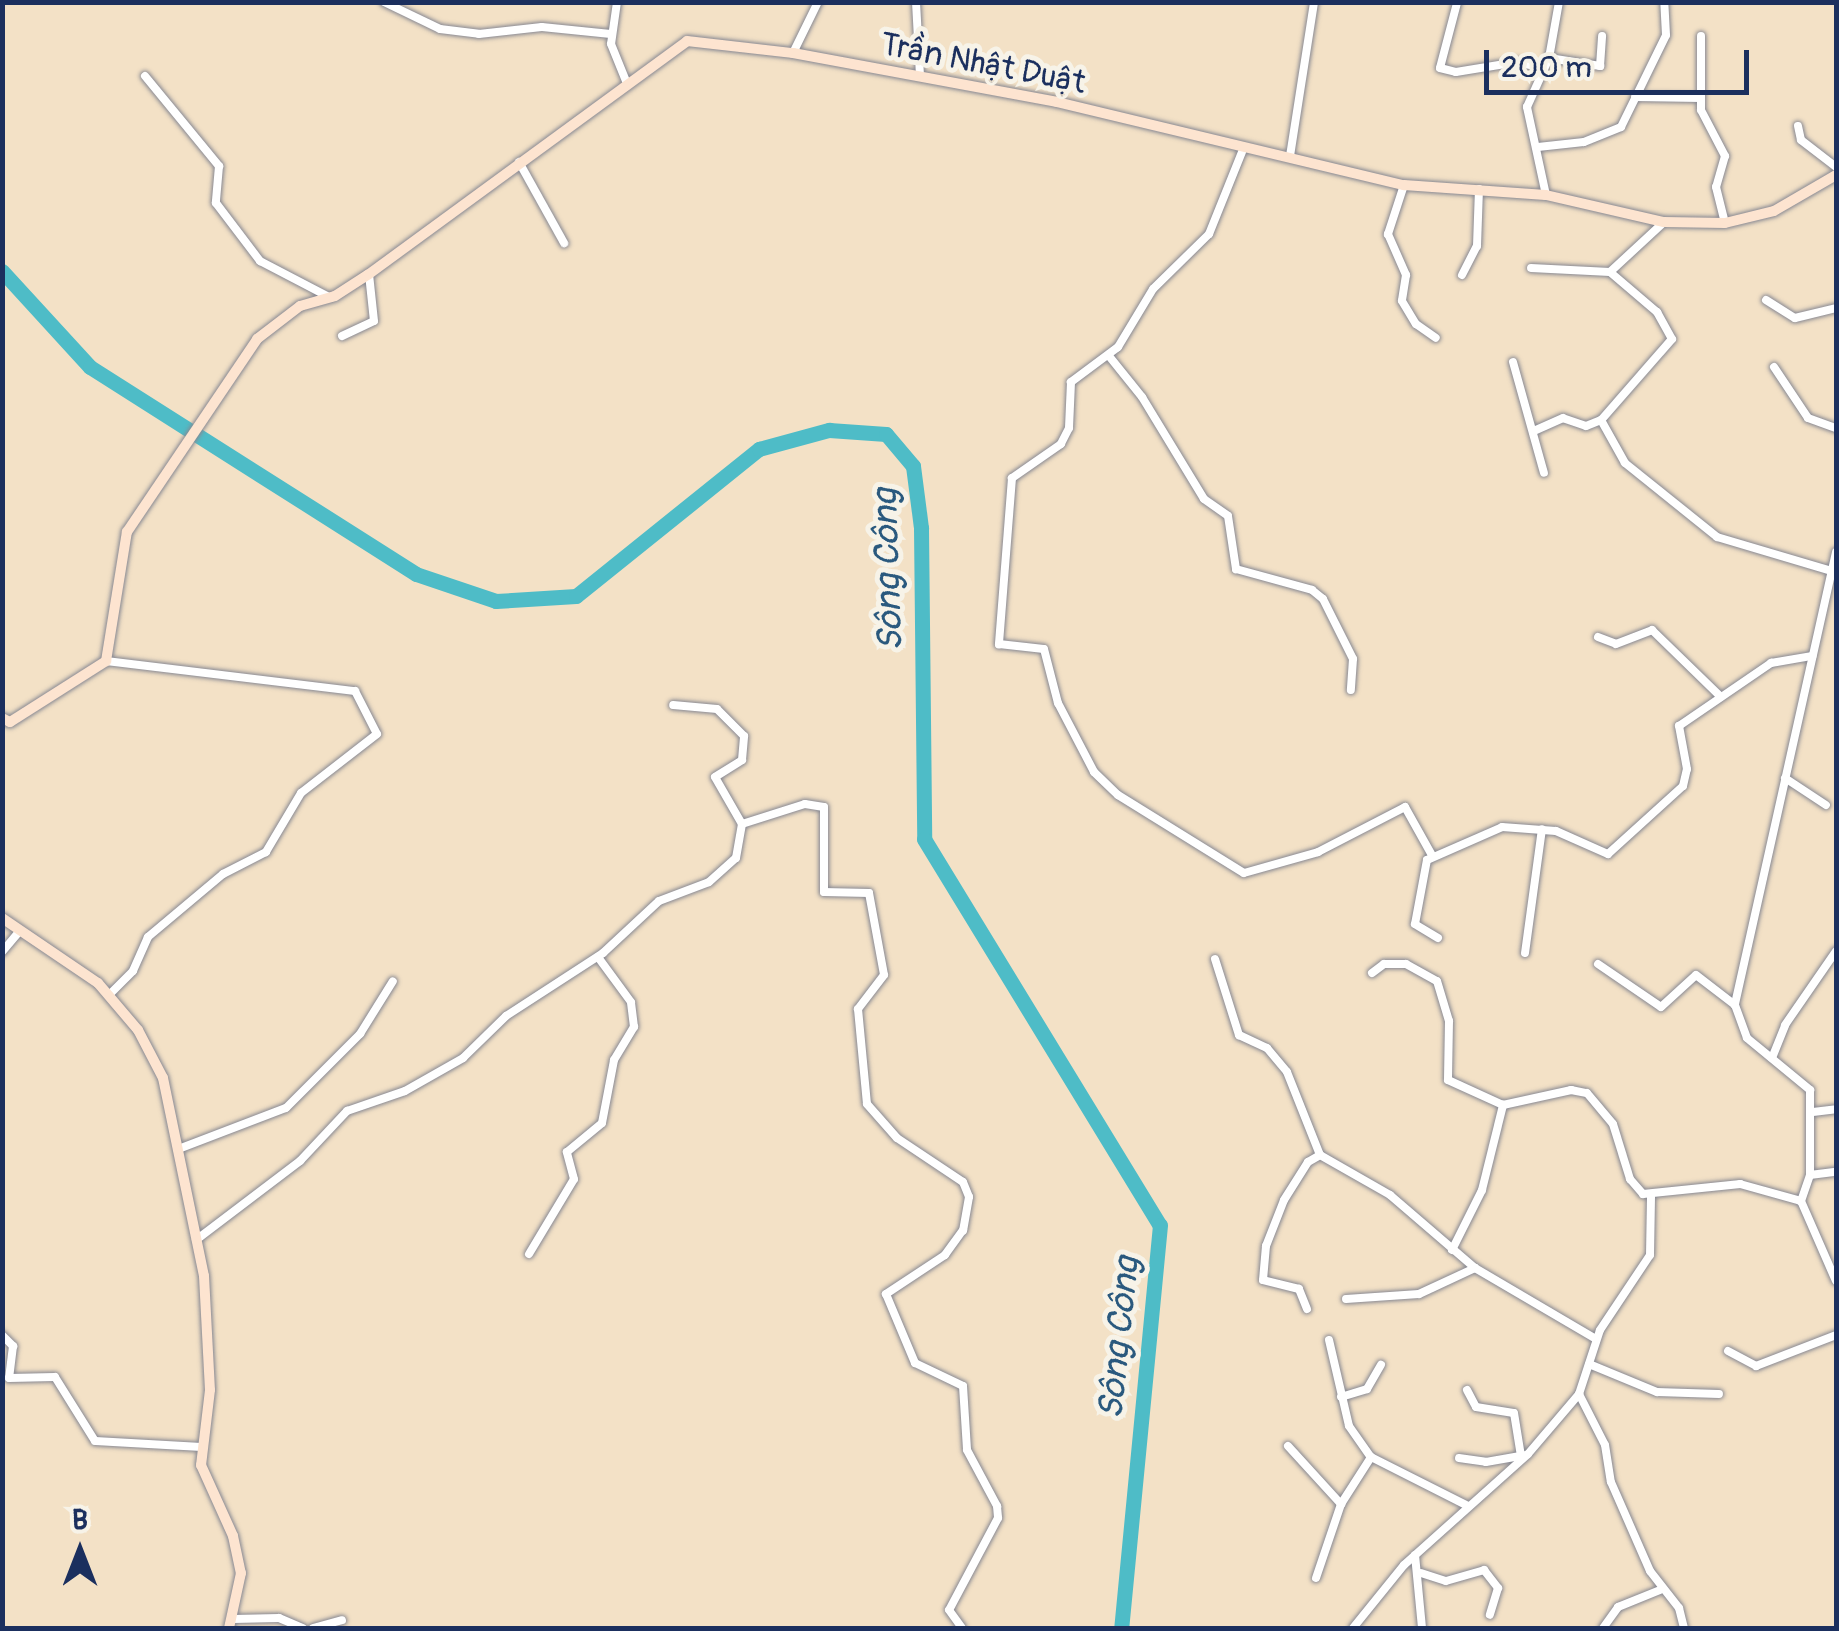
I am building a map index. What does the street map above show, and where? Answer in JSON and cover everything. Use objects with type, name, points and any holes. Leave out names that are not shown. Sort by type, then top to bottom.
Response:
[{"type":"main road","name":"Trần Nhật Duật","points":[[106,661],[119,551],[168,470],[275,321],[330,298],[369,274],[626,81],[687,41],[794,53],[920,77],[1290,156],[1404,185],[1546,194],[1664,222],[1725,223],[1785,207],[1836,175]]},
{"type":"main road","points":[[5,723],[106,661]]},
{"type":"main road","points":[[2,918],[109,995],[152,1052],[181,1148],[204,1276],[210,1390],[202,1448],[204,1475],[238,1553],[231,1624]]},
{"type":"street","points":[[384,2],[440,29],[479,34],[542,27],[610,34]]},
{"type":"street","points":[[617,2],[610,34],[626,81]]},
{"type":"street","points":[[794,53],[818,2]]},
{"type":"street","points":[[916,2],[920,77]]},
{"type":"street","points":[[1290,156],[1314,2]]},
{"type":"street","points":[[1546,194],[1527,107],[1538,74],[1550,58],[1559,2]]},
{"type":"street","points":[[1538,147],[1578,144],[1618,130],[1666,36],[1664,2]]},
{"type":"street","points":[[1456,3],[1439,58],[1443,72],[1517,62],[1534,66],[1538,74]]},
{"type":"street","points":[[1550,58],[1600,66],[1602,36]]},
{"type":"street","points":[[1702,36],[1701,98],[1704,118],[1725,156],[1716,187],[1725,223]]},
{"type":"street","points":[[145,76],[218,166],[216,203],[260,261],[330,298]]},
{"type":"street","points":[[1636,97],[1701,98]]},
{"type":"street","points":[[1798,126],[1801,140],[1836,167]]},
{"type":"street","points":[[1244,146],[1209,234],[1153,289],[1108,356],[1071,382],[1069,428],[1062,444],[1012,478],[1000,644],[1044,649],[1058,704],[1094,772],[1114,792],[1244,873],[1318,852],[1405,807],[1433,857]]},
{"type":"street","points":[[519,162],[564,243]]},
{"type":"street","points":[[1404,185],[1400,211],[1388,234],[1406,275],[1402,301],[1416,324],[1436,338]]},
{"type":"street","points":[[1462,274],[1477,246],[1480,189]]},
{"type":"street","points":[[1610,272],[1664,222]]},
{"type":"street","points":[[1530,268],[1610,272],[1657,312],[1672,344],[1600,420],[1586,426],[1563,418],[1534,431]]},
{"type":"street","points":[[342,336],[374,321],[369,274]]},
{"type":"street","points":[[1766,300],[1796,318],[1836,308]]},
{"type":"street","points":[[1108,356],[1142,396],[1204,499],[1228,516],[1236,569],[1319,594],[1353,659],[1350,690]]},
{"type":"street","points":[[1513,362],[1544,472]]},
{"type":"street","points":[[1774,367],[1813,422],[1836,428]]},
{"type":"street","points":[[1600,420],[1624,463],[1717,537],[1832,571]]},
{"type":"street","points":[[1836,558],[1735,1005],[1741,1030],[1805,1084],[1812,1112],[1810,1175],[1802,1202],[1836,1281]]},
{"type":"street","points":[[1598,637],[1616,644],[1652,630],[1721,697]]},
{"type":"street","points":[[1438,938],[1414,919],[1421,869],[1433,857],[1494,828],[1542,829],[1608,854],[1678,792],[1687,769],[1676,730],[1771,664],[1812,656]]},
{"type":"street","points":[[106,661],[355,692],[377,734],[301,794],[266,852],[223,874],[148,937],[133,971],[109,995]]},
{"type":"street","points":[[196,1240],[300,1161],[347,1110],[405,1091],[463,1058],[506,1016],[598,957],[658,900],[715,878],[740,853],[742,824],[714,777],[742,760],[744,736],[721,711],[673,705]]},
{"type":"street","points":[[1785,778],[1826,804]]},
{"type":"street","points":[[742,824],[806,804],[824,808],[824,892],[868,894],[884,975],[858,1009],[867,1104],[902,1141],[963,1182],[970,1197],[962,1230],[945,1255],[886,1294],[915,1362],[963,1386],[967,1450],[996,1506],[998,1518],[949,1610],[962,1628]]},
{"type":"street","points":[[1524,953],[1542,829]]},
{"type":"street","points":[[2,952],[19,932]]},
{"type":"street","points":[[1772,1058],[1785,1024],[1836,951]]},
{"type":"street","points":[[529,1254],[574,1179],[567,1152],[602,1123],[614,1060],[634,1026],[631,1002],[598,957]]},
{"type":"street","points":[[1216,959],[1239,1036],[1267,1048],[1287,1072],[1320,1155],[1390,1195],[1475,1268],[1596,1339]]},
{"type":"street","points":[[1372,973],[1384,964],[1406,964],[1437,981],[1449,1021],[1444,1078],[1502,1105],[1571,1090],[1587,1093],[1613,1124],[1635,1188],[1650,1196],[1740,1184],[1802,1202]]},
{"type":"street","points":[[1598,964],[1660,1006],[1696,975],[1735,1005]]},
{"type":"street","points":[[181,1148],[286,1108],[360,1034],[393,981]]},
{"type":"street","points":[[1452,1250],[1482,1190],[1502,1105]]},
{"type":"street","points":[[1812,1112],[1836,1109]]},
{"type":"street","points":[[1306,1309],[1300,1289],[1263,1280],[1266,1246],[1284,1200],[1320,1155]]},
{"type":"street","points":[[1810,1175],[1836,1172]]},
{"type":"street","points":[[1353,1628],[1415,1555],[1524,1455],[1579,1394],[1596,1339],[1650,1255],[1650,1196]]},
{"type":"street","points":[[1824,1256],[1836,1249]]},
{"type":"street","points":[[1346,1299],[1419,1294],[1475,1268]]},
{"type":"street","points":[[2,1335],[13,1346],[9,1378],[55,1377],[95,1441],[202,1448]]},
{"type":"street","points":[[1728,1351],[1756,1366],[1836,1335]]},
{"type":"street","points":[[1329,1340],[1349,1426],[1371,1456],[1468,1506]]},
{"type":"street","points":[[1589,1364],[1657,1392],[1719,1394]]},
{"type":"street","points":[[1341,1397],[1367,1390],[1381,1365]]},
{"type":"street","points":[[1467,1390],[1476,1407],[1514,1412],[1524,1455]]},
{"type":"street","points":[[1579,1394],[1605,1445],[1611,1482],[1660,1590],[1679,1608],[1684,1628]]},
{"type":"street","points":[[1288,1446],[1342,1504]]},
{"type":"street","points":[[1459,1458],[1486,1462],[1524,1455]]},
{"type":"street","points":[[1316,1578],[1342,1504],[1371,1456]]},
{"type":"street","points":[[1415,1555],[1421,1573],[1422,1628]]},
{"type":"street","points":[[1421,1573],[1446,1581],[1484,1570],[1498,1588],[1490,1615]]},
{"type":"street","points":[[1603,1628],[1618,1607],[1660,1590]]},
{"type":"street","points":[[231,1624],[279,1618],[302,1628]]},
{"type":"street","points":[[313,1628],[342,1620]]},
{"type":"waterway","name":"Sông Công","points":[[2,271],[90,367],[416,574],[496,601],[576,596],[759,449],[829,430],[886,434],[913,466],[921,528],[924,839],[1160,1225],[1121,1628]]}]
